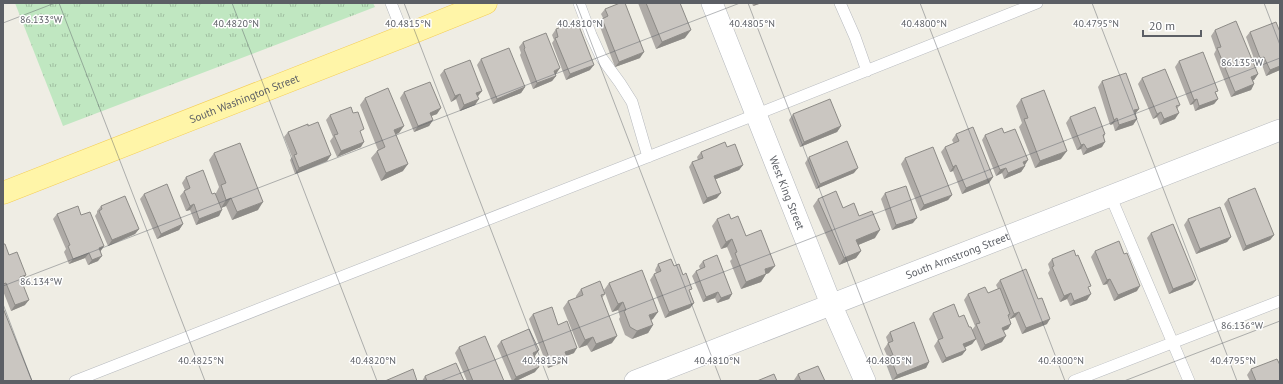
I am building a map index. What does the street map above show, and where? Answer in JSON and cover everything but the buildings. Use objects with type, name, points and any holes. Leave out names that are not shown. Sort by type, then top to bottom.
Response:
[{"type":"main road","name":"South Washington Street","points":[[3,193],[486,3]]},
{"type":"street","name":"West King Street","points":[[712,3],[832,304],[865,381]]},
{"type":"street","name":"South Armstrong Street","points":[[635,381],[1280,130]]},
{"type":"lane","points":[[391,3],[404,36]]},
{"type":"lane","points":[[579,3],[601,57],[632,102],[648,157]]},
{"type":"lane","points":[[840,3],[855,37],[867,71]]},
{"type":"lane","points":[[75,381],[1037,3]]},
{"type":"lane","points":[[1110,196],[1189,381]]},
{"type":"lane","points":[[1074,381],[1280,301]]},
{"type":"green space","points":[[15,3],[373,3],[375,7],[63,126]]}]
